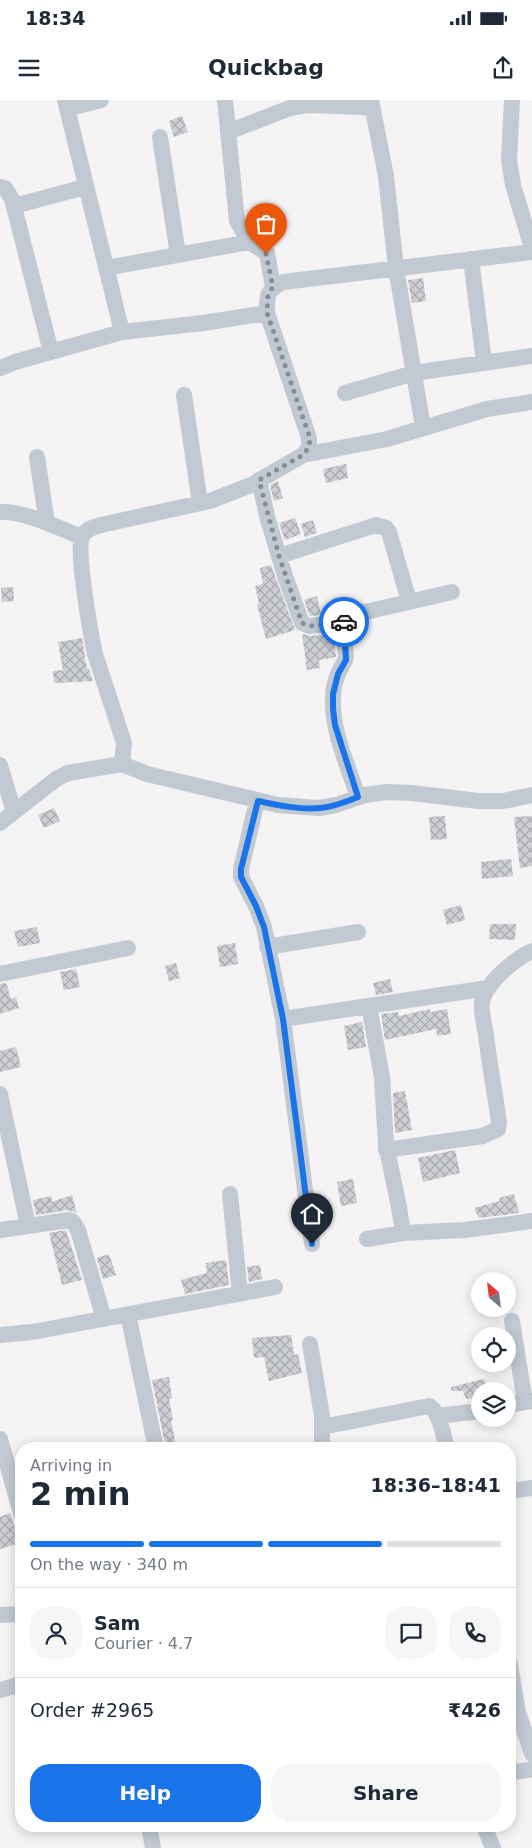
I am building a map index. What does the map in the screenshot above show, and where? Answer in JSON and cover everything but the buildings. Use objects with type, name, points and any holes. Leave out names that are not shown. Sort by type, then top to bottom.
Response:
[{"type":"street","points":[[101,100],[66,104],[122,332]]},
{"type":"street","points":[[224,100],[237,221],[249,242]]},
{"type":"street","points":[[512,100],[508,160],[513,185],[532,248]]},
{"type":"street","points":[[228,132],[290,108],[307,105],[364,107],[372,105],[386,176],[396,268],[423,428]]},
{"type":"street","points":[[160,137],[178,255]]},
{"type":"street","points":[[14,206],[85,186]]},
{"type":"street","points":[[0,188],[5,188],[14,206],[51,352]]},
{"type":"street","points":[[106,268],[249,242],[258,246],[266,254],[273,287]]},
{"type":"street","points":[[303,455],[309,447],[310,438],[267,313],[268,294],[273,287],[283,282],[532,252]]},
{"type":"street","points":[[471,259],[484,362]]},
{"type":"street","points":[[0,368],[122,332],[267,313]]},
{"type":"street","points":[[344,393],[414,373],[532,356]]},
{"type":"street","points":[[184,395],[200,503]]},
{"type":"street","points":[[122,764],[124,743],[95,654],[80,555],[82,537],[89,529],[200,503],[236,492],[303,455],[387,439],[487,409],[532,402]]},
{"type":"street","points":[[37,457],[48,523]]},
{"type":"street","points":[[259,480],[279,556],[302,623],[310,626],[344,622]]},
{"type":"street","points":[[0,512],[48,523],[82,537]]},
{"type":"street","points":[[279,556],[376,525],[382,526],[389,532],[409,601]]},
{"type":"street","points":[[358,797],[335,725],[333,709],[333,694],[338,674],[346,660],[344,622],[348,616],[452,592]]},
{"type":"street","points":[[0,823],[56,779],[68,773],[122,764],[147,774],[278,805],[319,808],[336,805],[365,794],[387,792],[503,801],[532,795]]},
{"type":"street","points":[[0,765],[14,812]]},
{"type":"street","points":[[258,801],[241,869],[241,877],[256,906],[264,927],[283,1019],[312,1244]]},
{"type":"street","points":[[268,947],[358,932]]},
{"type":"street","points":[[0,974],[128,948]]},
{"type":"street","points":[[386,1150],[484,1136],[498,1129],[499,1122],[482,1001],[488,988],[499,975],[526,953],[532,951]]},
{"type":"street","points":[[283,1019],[488,988]]},
{"type":"street","points":[[369,1006],[382,1077],[386,1150],[400,1207],[402,1233]]},
{"type":"street","points":[[0,1094],[3,1121],[28,1226]]},
{"type":"street","points":[[230,1194],[240,1294]]},
{"type":"street","points":[[0,1230],[69,1220],[73,1222],[78,1230],[104,1319]]},
{"type":"street","points":[[367,1239],[402,1233],[465,1230],[532,1221]]},
{"type":"street","points":[[0,1335],[32,1332],[275,1287]]},
{"type":"street","points":[[128,1314],[155,1442]]},
{"type":"street","points":[[512,1321],[528,1401]]},
{"type":"street","points":[[310,1344],[322,1427],[322,1442]]},
{"type":"street","points":[[322,1427],[423,1406],[433,1408],[445,1442]]},
{"type":"street","points":[[437,1416],[471,1412]]},
{"type":"street","points":[[0,1439],[12,1488]]},
{"type":"street","points":[[516,1490],[532,1488]]},
{"type":"street","points":[[0,1615],[15,1614]]},
{"type":"street","points":[[0,1690],[15,1686]]},
{"type":"street","points":[[516,1700],[532,1754]]},
{"type":"street","points":[[516,1772],[532,1769]]},
{"type":"street","points":[[150,1832],[153,1848]]},
{"type":"street","points":[[486,1832],[493,1848]]},
{"type":"way so far","points":[[266,254],[273,287],[268,294],[267,313],[310,438],[309,447],[303,455],[259,480],[268,520],[302,623],[310,626],[344,622]]},
{"type":"route","points":[[312,1244],[283,1019],[264,927],[252,896],[244,885],[241,869],[258,801],[278,805],[319,808],[336,805],[358,797],[335,725],[333,709],[333,694],[338,674],[346,660],[344,622]]}]
